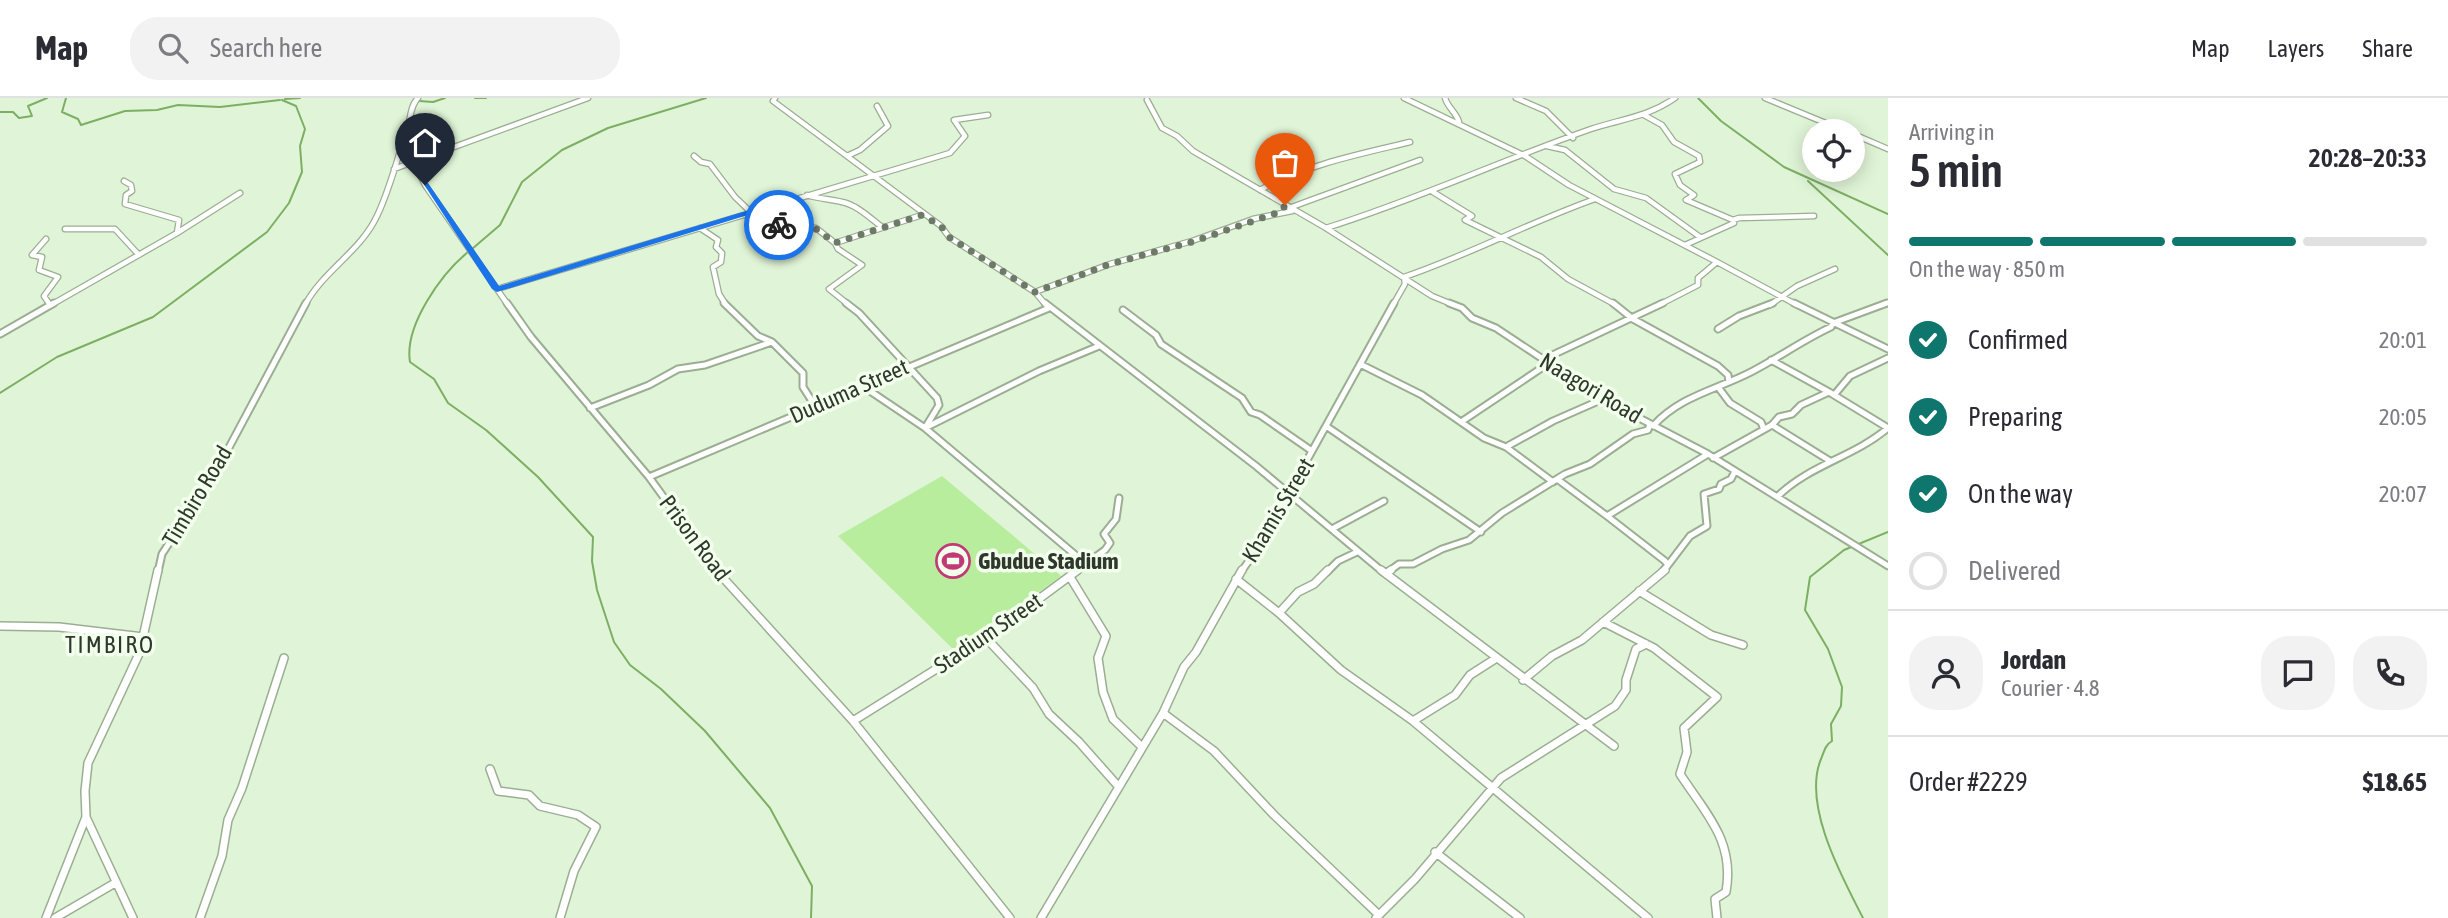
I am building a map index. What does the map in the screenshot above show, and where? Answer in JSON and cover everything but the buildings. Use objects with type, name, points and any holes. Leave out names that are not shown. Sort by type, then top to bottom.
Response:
[{"type":"street","name":"Timbiro Road","points":[[133,918],[86,817],[88,763],[145,641],[143,637],[162,554],[217,470],[320,279],[369,232],[387,198],[413,103],[418,98]]},
{"type":"street","points":[[394,169],[588,98]]},
{"type":"street","points":[[775,98],[773,101],[798,121],[922,215],[941,226],[949,237],[1035,292],[1049,308],[1256,466],[1357,552],[1523,680],[1614,746]]},
{"type":"street","points":[[1404,98],[1459,122],[1525,156],[1595,199],[1888,349]]},
{"type":"street","points":[[1446,98],[1448,108],[1457,116],[1459,122]]},
{"type":"street","points":[[1516,98],[1546,111],[1573,138]]},
{"type":"street","points":[[1326,228],[1433,192],[1615,121],[1657,111],[1675,98]]},
{"type":"street","points":[[1765,98],[1816,119]]},
{"type":"street","name":"Naagori Road","points":[[1147,100],[1162,128],[1177,136],[1193,151],[1287,209],[1326,228],[1432,296],[1462,308],[1472,318],[1496,328],[1603,399],[1711,456],[1888,566]]},
{"type":"street","points":[[847,156],[860,150],[888,126],[877,106]]},
{"type":"street","points":[[1642,114],[1653,118],[1670,131],[1674,142],[1699,156],[1700,162],[1675,174],[1680,185],[1694,195],[1686,200],[1733,220],[1763,215],[1797,218],[1814,216]]},
{"type":"street","points":[[497,289],[936,155],[951,154],[959,148],[965,136],[954,120],[988,115]]},
{"type":"street","points":[[1865,139],[1888,149]]},
{"type":"street","name":"Prison Road","points":[[403,141],[425,185],[531,337],[649,477],[708,561],[853,720],[1010,918]]},
{"type":"street","points":[[1259,190],[1276,181],[1357,155],[1410,142]]},
{"type":"street","points":[[1547,146],[1565,150],[1614,189],[1646,198],[1700,237]]},
{"type":"street","points":[[694,156],[701,162],[710,164],[749,212],[759,220],[772,225],[816,229],[835,243],[838,249],[862,265],[829,289],[859,313],[937,398],[939,405],[925,428]]},
{"type":"street","points":[[1035,292],[1110,264],[1192,242],[1420,160]]},
{"type":"street","points":[[124,181],[131,185],[132,191],[126,195],[125,204],[179,220],[177,233]]},
{"type":"street","points":[[1433,192],[1472,216],[1465,220],[1541,257],[1567,279],[1603,296],[1633,319],[1718,366],[1728,375],[1729,382]]},
{"type":"street","points":[[0,334],[177,233],[240,193]]},
{"type":"street","points":[[807,195],[827,202],[842,202],[865,213],[883,228]]},
{"type":"street","points":[[1404,277],[1503,239],[1558,212],[1595,199]]},
{"type":"street","points":[[835,243],[922,215]]},
{"type":"street","points":[[1685,245],[1734,223],[1733,220]]},
{"type":"street","points":[[700,228],[718,240],[716,247],[722,254],[721,262],[713,267],[719,294],[725,304],[758,335],[772,342],[803,373],[801,382],[804,391],[815,406]]},
{"type":"street","points":[[65,229],[115,229],[139,255]]},
{"type":"street","points":[[46,239],[32,255],[42,257],[39,270],[58,278],[44,296],[50,305]]},
{"type":"street","points":[[1461,422],[1547,361],[1698,285],[1698,278],[1717,262]]},
{"type":"street","points":[[1718,329],[1784,296],[1797,286],[1835,269]]},
{"type":"street","name":"Khamis Street","points":[[1041,918],[1163,713],[1175,683],[1219,615],[1236,579],[1260,545],[1405,284],[1404,277]]},
{"type":"street","points":[[1387,573],[1399,564],[1423,560],[1441,549],[1469,540],[1502,513],[1555,481],[1599,459],[1633,434],[1648,430],[1663,413],[1690,397],[1729,382],[1796,348],[1815,333],[1831,327],[1833,323],[1886,303]]},
{"type":"street","name":"Duduma Street","points":[[649,477],[864,387],[906,366],[1049,308]]},
{"type":"street","points":[[1123,310],[1156,335],[1161,344],[1242,398],[1251,412],[1265,418],[1312,451]]},
{"type":"street","points":[[590,408],[649,385],[678,369],[705,365],[772,342]]},
{"type":"street","points":[[925,428],[1039,371],[1099,346]]},
{"type":"street","points":[[1607,516],[1711,456],[1749,439],[1763,427],[1772,425],[1779,417],[1792,414],[1801,405],[1832,393],[1840,383],[1871,364],[1888,358]]},
{"type":"street","points":[[1771,360],[1832,393],[1888,428],[1875,439],[1794,481],[1777,497]]},
{"type":"street","points":[[1360,364],[1422,395],[1484,438],[1506,447],[1607,516],[1668,565]]},
{"type":"street","points":[[864,387],[925,428],[1086,564]]},
{"type":"street","points":[[1718,387],[1730,403],[1761,422],[1763,427]]},
{"type":"street","points":[[1506,447],[1553,421],[1603,399]]},
{"type":"street","points":[[1772,425],[1830,461]]},
{"type":"street","points":[[1326,426],[1481,532]]},
{"type":"street","points":[[1523,680],[1552,656],[1582,640],[1591,629],[1603,622],[1668,565],[1690,536],[1707,526],[1709,512],[1703,503],[1704,494],[1720,489],[1721,484],[1731,479],[1735,471]]},
{"type":"street","name":"Stadium Street","points":[[853,720],[986,638],[1108,547],[1110,543],[1104,534],[1116,519],[1119,498]]},
{"type":"street","points":[[1332,529],[1384,501]]},
{"type":"street","points":[[1279,613],[1297,592],[1314,584],[1338,561],[1357,552]]},
{"type":"street","points":[[1070,577],[1106,636],[1098,658],[1103,692],[1112,719],[1142,747]]},
{"type":"street","points":[[1236,579],[1279,613],[1341,670],[1413,721],[1648,918]]},
{"type":"street","points":[[1639,591],[1712,635],[1743,645]]},
{"type":"street","points":[[1603,622],[1646,644],[1717,697],[1684,728],[1687,752],[1679,774],[1721,832],[1730,870],[1726,892],[1715,899],[1717,918]]},
{"type":"street","points":[[0,625],[59,627],[143,637]]},
{"type":"street","points":[[986,638],[1033,688],[1049,714],[1079,742],[1118,786]]},
{"type":"street","points":[[1163,713],[1213,751],[1377,916],[1415,879],[1435,852],[1501,778],[1615,706],[1626,690],[1626,680],[1636,649],[1646,644]]},
{"type":"street","points":[[200,918],[222,856],[228,820],[243,788],[284,658]]},
{"type":"street","points":[[1413,721],[1455,695],[1470,675],[1496,659]]},
{"type":"street","points":[[490,769],[498,791],[529,795],[540,806],[578,815],[596,827],[582,849],[566,886],[560,918]]},
{"type":"street","points":[[46,918],[56,900],[72,840],[86,817]]},
{"type":"street","points":[[1435,852],[1520,918]]},
{"type":"street","points":[[55,918],[115,883]]},
{"type":"green space","name":"Gbudue Stadium","points":[[942,476],[1061,576],[956,652],[838,536]]},
{"type":"waterway","points":[[0,112],[13,112],[19,118],[32,116],[28,106],[47,98]]},
{"type":"waterway","points":[[66,98],[62,112],[78,119],[81,125],[125,111],[157,110],[178,105],[220,107],[280,100]]},
{"type":"waterway","points":[[285,99],[300,98]]},
{"type":"waterway","points":[[419,101],[433,102],[445,98]]},
{"type":"waterway","points":[[475,98],[486,98]]},
{"type":"waterway","points":[[472,249],[500,225],[522,182],[562,150],[608,128],[706,98]]},
{"type":"waterway","points":[[1698,98],[1721,121],[1784,167],[1888,214]]},
{"type":"waterway","points":[[0,393],[57,357],[153,317],[267,232],[289,203],[302,172],[300,146],[305,129],[296,106],[282,100]]},
{"type":"waterway","points":[[1809,182],[1888,255]]},
{"type":"waterway","points":[[468,252],[436,287],[419,317],[413,333],[410,362],[434,379],[448,403],[486,430],[538,477],[593,537],[592,561],[597,590],[614,642],[630,665],[661,689],[705,731],[770,808],[812,886],[811,918]]},
{"type":"waterway","points":[[1863,918],[1835,862],[1820,819],[1816,777],[1824,751],[1832,741],[1831,724],[1841,706],[1842,687],[1828,649],[1805,610],[1810,577],[1844,550],[1888,532]]},
{"type":"way so far","points":[[779,225],[816,229],[835,243],[922,215],[941,226],[949,237],[1035,292],[1110,264],[1192,242],[1201,236],[1282,211],[1285,205]]},
{"type":"place","name":"Gbudue Stadium","points":[[953,561]]},
{"type":"district","name":"TIMBIRO","points":[[110,644]]},
{"type":"route","points":[[425,185],[497,289],[749,212],[759,220],[779,225]]}]
